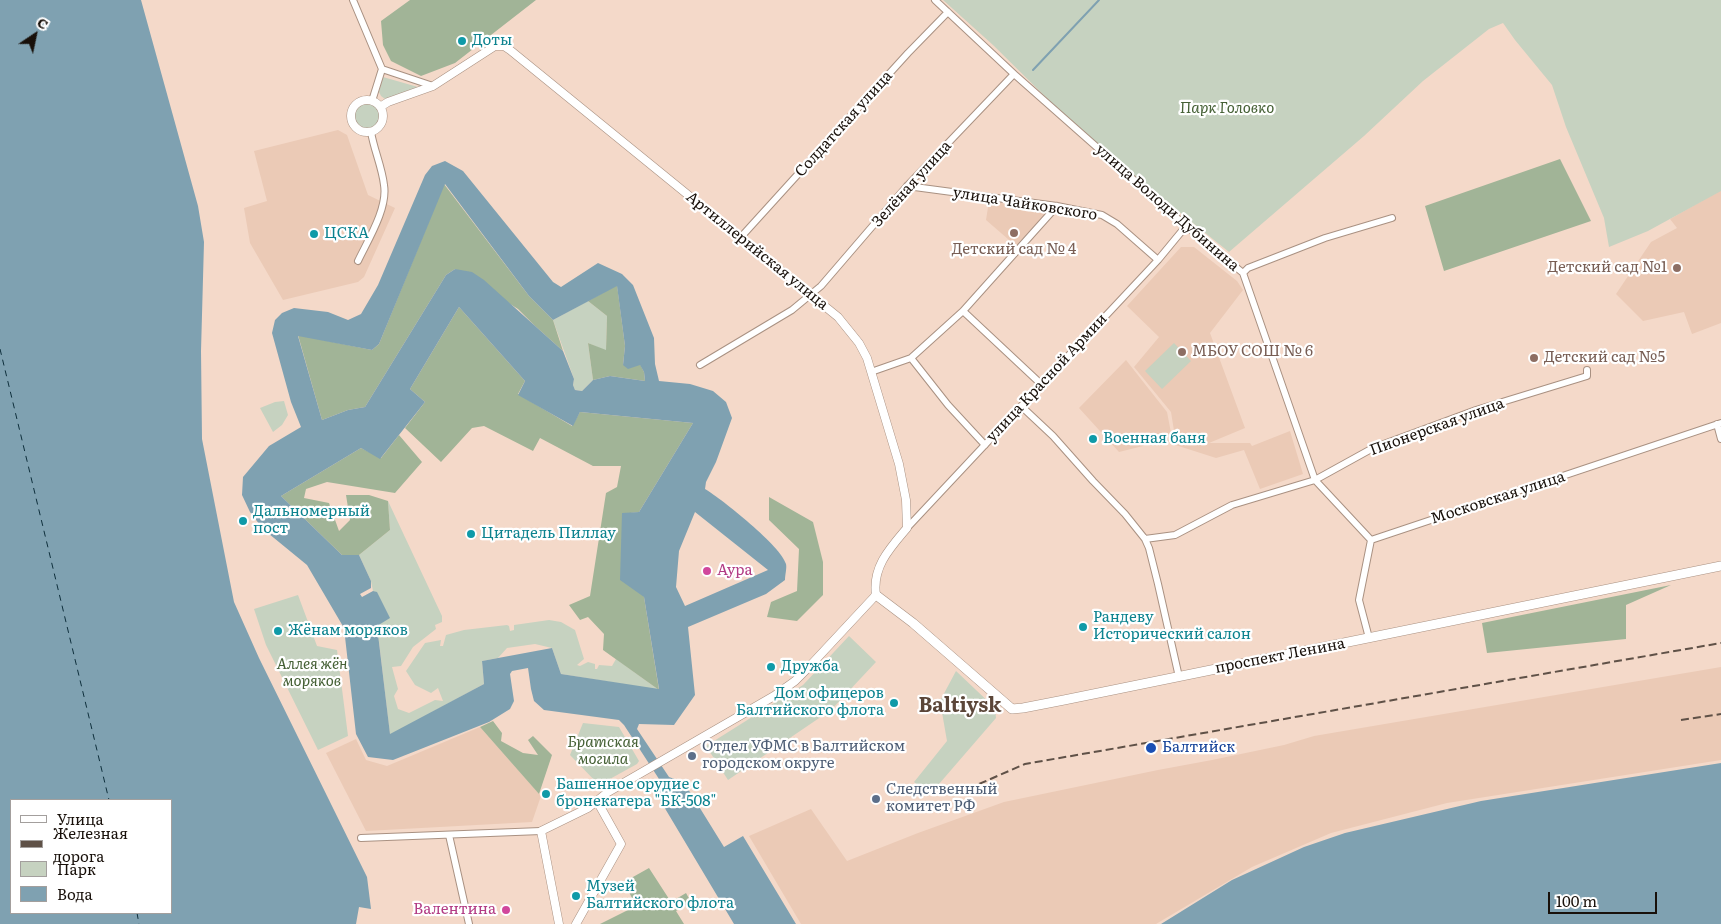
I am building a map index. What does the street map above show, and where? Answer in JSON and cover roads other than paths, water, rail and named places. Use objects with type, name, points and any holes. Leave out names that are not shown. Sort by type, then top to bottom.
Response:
[{"type":"main road","name":"проспект Ленина","points":[[876,595],[914,624],[1012,709],[1179,677],[1721,566]]},
{"type":"street","points":[[353,0],[382,68],[372,101]]},
{"type":"street","name":"улица Володи Дубинина","points":[[935,0],[1014,74],[1186,226],[1243,273],[1315,480],[1371,540]]},
{"type":"street","name":"Солдатская улица","points":[[741,237],[908,53],[948,12]]},
{"type":"street","name":"Артиллерийская улица","points":[[380,107],[388,102],[433,86],[495,46],[504,46],[528,64],[811,294],[850,330],[867,358],[899,464],[906,500],[907,528]]},
{"type":"street","points":[[382,68],[433,86]]},
{"type":"street","name":"Зелёная улица","points":[[700,365],[792,310],[821,286],[908,186],[1014,74]]},
{"type":"street","points":[[360,101],[372,101],[380,107],[383,112],[381,125],[371,132],[365,133],[354,127],[350,116],[352,110],[360,101]]},
{"type":"street","points":[[358,261],[385,196],[384,184],[371,132]]},
{"type":"street","name":"улица Чайковского","points":[[908,186],[1102,214],[1117,224],[1158,260]]},
{"type":"street","points":[[872,372],[911,358],[963,311],[1057,206]]},
{"type":"street","points":[[1243,273],[1248,268],[1325,238],[1392,218]]},
{"type":"street","name":"улица Красной Армии","points":[[907,528],[1158,260],[1186,226]]},
{"type":"street","points":[[963,311],[1041,384]]},
{"type":"street","points":[[911,358],[948,405],[985,445]]},
{"type":"street","name":"Пионерская улица","points":[[1145,539],[1175,535],[1232,506],[1315,480],[1372,448],[1476,410],[1587,376],[1587,370]]},
{"type":"street","points":[[1021,406],[1053,436],[1093,482],[1125,514],[1145,539],[1158,584],[1179,677]]},
{"type":"street","points":[[1719,423],[1721,438]]},
{"type":"street","name":"Московская улица","points":[[1371,540],[1719,423]]},
{"type":"street","points":[[360,838],[540,831],[588,808],[608,792],[786,689],[876,595],[875,586],[879,565],[907,528]]},
{"type":"street","points":[[1369,638],[1359,600],[1371,540]]},
{"type":"street","points":[[576,924],[621,844],[597,801]]},
{"type":"street","points":[[540,831],[559,924]]},
{"type":"street","points":[[449,835],[469,924]]},
{"type":"water","points":[[0,0],[141,0],[198,206],[204,242],[201,351],[202,439],[234,602],[259,658],[367,877],[371,909],[359,907],[356,924],[0,924]]},
{"type":"water","points":[[445,161],[463,171],[553,282],[561,287],[598,263],[622,274],[633,285],[654,338],[655,364],[659,381],[690,384],[713,391],[726,402],[732,418],[716,462],[706,482],[705,489],[763,535],[782,556],[786,564],[785,580],[766,594],[688,627],[695,695],[674,725],[639,724],[637,729],[669,777],[680,781],[690,792],[724,847],[743,836],[796,924],[734,924],[651,785],[659,779],[624,725],[619,720],[544,710],[534,701],[528,668],[512,671],[510,674],[514,701],[510,709],[489,722],[393,760],[368,757],[356,734],[344,628],[307,565],[263,529],[250,512],[242,495],[243,477],[269,446],[301,427],[291,402],[272,333],[275,320],[282,313],[294,308],[328,312],[348,320],[361,314],[378,285],[425,175],[432,166]],"holes":[[[445,184],[529,296],[553,320],[617,286],[625,346],[623,365],[628,369],[640,365],[644,372],[645,381],[610,376],[593,380],[582,391],[575,390],[573,385],[574,379],[563,351],[484,280],[472,272],[455,269],[446,275],[365,407],[348,410],[322,420],[298,336],[372,350],[379,344]],[[459,307],[525,381],[518,395],[573,426],[580,412],[693,423],[639,512],[622,513],[620,580],[644,597],[659,689],[561,674],[552,648],[482,661],[484,684],[390,734],[377,626],[390,618],[377,592],[373,591],[362,597],[360,594],[371,588],[371,581],[359,555],[342,555],[281,496],[361,448],[380,459],[425,402],[410,389]],[[695,512],[768,570],[685,606],[676,587],[679,551]]]},
{"type":"water","points":[[1721,763],[1721,924],[1161,924],[1232,880],[1304,847],[1345,833],[1481,801]]},
{"type":"waterway","points":[[1033,70],[1099,0]]},
{"type":"railway","points":[[979,784],[1025,764],[1721,643]]},
{"type":"railway","points":[[1681,720],[1721,714]]},
{"type":"place","name":"Доты","points":[[462,41]]},
{"type":"place","name":"Детский сад № 4","points":[[1014,233]]},
{"type":"place","name":"ЦСКА","points":[[314,234]]},
{"type":"place","name":"Детский сад №1","points":[[1677,268]]},
{"type":"place","name":"МБОУ СОШ № 6","points":[[1182,352]]},
{"type":"place","name":"Детский сад №5","points":[[1534,358]]},
{"type":"place","name":"Военная баня","points":[[1093,439]]},
{"type":"place","name":"Дальномерный пост","points":[[243,521]]},
{"type":"place","name":"Цитадель Пиллау","points":[[471,534]]},
{"type":"place","name":"Аура","points":[[707,571]]},
{"type":"place","name":"Рандеву Исторический салон","points":[[1083,627]]},
{"type":"place","name":"Жёнам моряков","points":[[278,631]]},
{"type":"place","name":"Дружба","points":[[771,667]]},
{"type":"place","name":"Дом офицеров Балтийского флота","points":[[894,703]]},
{"type":"place","name":"Балтийск","points":[[1151,748]]},
{"type":"place","name":"Отдел УФМС в Балтийском городском округе","points":[[692,756]]},
{"type":"place","name":"Башенное орудие с бронекатера \"БК-508\"","points":[[546,794]]},
{"type":"place","name":"Следственный комитет РФ","points":[[876,799]]},
{"type":"place","name":"Музей Балтийского флота","points":[[576,896]]},
{"type":"place","name":"Валентина","points":[[506,910]]},
{"type":"district","name":"Baltiysk","points":[[960,706]]},
{"type":"park label","name":"Парк Головко","points":[[1227,109]]},
{"type":"park label","name":"Аллея жён моряков","points":[[312,674]]},
{"type":"park label","name":"Братская могила","points":[[603,752]]}]
